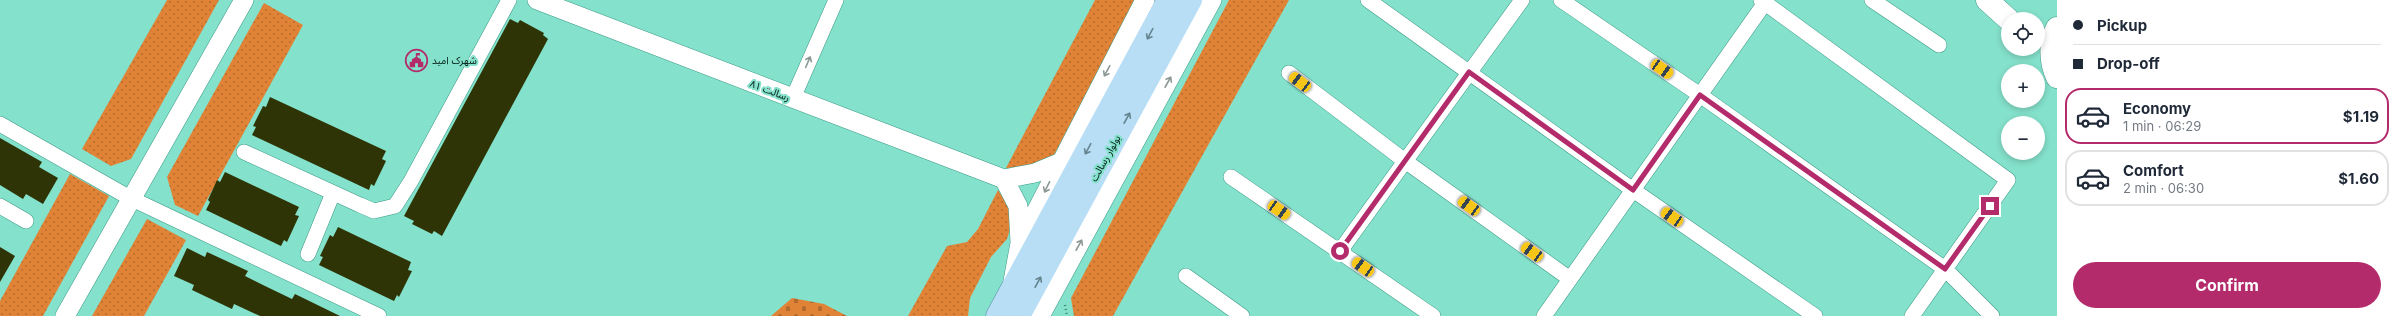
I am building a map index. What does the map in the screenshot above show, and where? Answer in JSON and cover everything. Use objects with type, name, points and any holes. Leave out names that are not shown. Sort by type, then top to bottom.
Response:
[{"type":"main road","name":"بولوار رسالت","points":[[997,316],[1168,0]]},
{"type":"main road","name":"بولوار رسالت","points":[[1019,316],[1191,0]]},
{"type":"main road","points":[[1987,0],[2001,13]]},
{"type":"main road","points":[[2055,73],[2051,45],[2057,28]]},
{"type":"main road","points":[[2042,56],[2055,73]]},
{"type":"street","points":[[65,316],[130,198],[244,0]]},
{"type":"street","points":[[244,152],[374,210],[395,206],[411,181],[509,0]]},
{"type":"street","name":"رسالت ۸۱","points":[[537,0],[559,3],[793,98],[1004,179]]},
{"type":"street","points":[[793,98],[836,0]]},
{"type":"street","points":[[1020,243],[1060,162],[1146,0]]},
{"type":"street","points":[[1040,316],[1212,0]]},
{"type":"street","points":[[1368,0],[1633,190],[1815,316]]},
{"type":"street","points":[[1340,251],[1522,0]]},
{"type":"street","points":[[1561,0],[1700,95],[1945,269],[1992,316]]},
{"type":"street","points":[[1872,0],[1939,45]]},
{"type":"street","points":[[1544,316],[1700,95],[1764,1],[2008,180],[1912,316]]},
{"type":"street","points":[[1289,73],[1405,161],[1570,279]]},
{"type":"street","points":[[0,124],[130,198],[379,316]]},
{"type":"street","points":[[1011,290],[1020,243],[1018,206],[1004,179],[1035,173],[1060,162]]},
{"type":"street","points":[[1231,177],[1433,316]]},
{"type":"street","points":[[308,254],[333,193]]},
{"type":"street","points":[[0,206],[26,221]]},
{"type":"street","points":[[1186,276],[1242,316]]},
{"type":"street","points":[[1052,294],[1053,312],[1055,316]]},
{"type":"green space","points":[[167,0],[219,0],[131,159],[111,166],[82,149]]},
{"type":"green space","points":[[1095,0],[1135,0],[1054,155],[1032,167],[1006,168]]},
{"type":"green space","points":[[1229,0],[1289,0],[1113,316],[1074,316],[1071,298]]},
{"type":"green space","points":[[264,3],[303,25],[198,216],[175,205],[167,177]]},
{"type":"green space","points":[[70,174],[109,196],[43,316],[0,316],[0,301]]},
{"type":"green space","points":[[998,190],[1009,206],[1010,229],[1007,239],[991,257],[970,298],[968,316],[908,316],[947,246],[967,242],[978,229]]},
{"type":"green space","points":[[147,219],[186,240],[144,316],[92,316]]},
{"type":"green space","points":[[792,298],[824,304],[847,316],[771,316]]},
{"type":"building","points":[[510,19],[518,23],[520,20],[544,33],[543,35],[548,39],[442,236],[434,231],[432,234],[412,224],[414,221],[404,216]]},
{"type":"building","points":[[270,97],[386,151],[382,159],[386,161],[374,186],[371,184],[369,190],[252,135],[256,127],[253,126],[263,106],[266,107]]},
{"type":"building","points":[[0,138],[42,162],[39,167],[58,178],[43,204],[26,194],[23,199],[0,185]]},
{"type":"building","points":[[225,172],[299,207],[295,215],[299,216],[287,242],[284,240],[281,246],[206,210],[210,202],[208,200],[217,180],[220,182]]},
{"type":"building","points":[[338,227],[411,262],[408,270],[412,271],[399,297],[397,295],[394,301],[319,265],[323,257],[320,256],[330,235],[333,237]]},
{"type":"building","points":[[0,247],[15,256],[0,282]]},
{"type":"building","points":[[187,248],[205,257],[207,252],[248,271],[245,276],[292,299],[295,294],[340,316],[260,316],[234,304],[232,309],[192,290],[194,285],[174,276]]},
{"type":"place","name":"شهرک امید","points":[[417,60]]},
{"type":"route","points":[[1340,251],[1469,72],[1633,190],[1700,95],[1945,269],[1990,206]]}]
